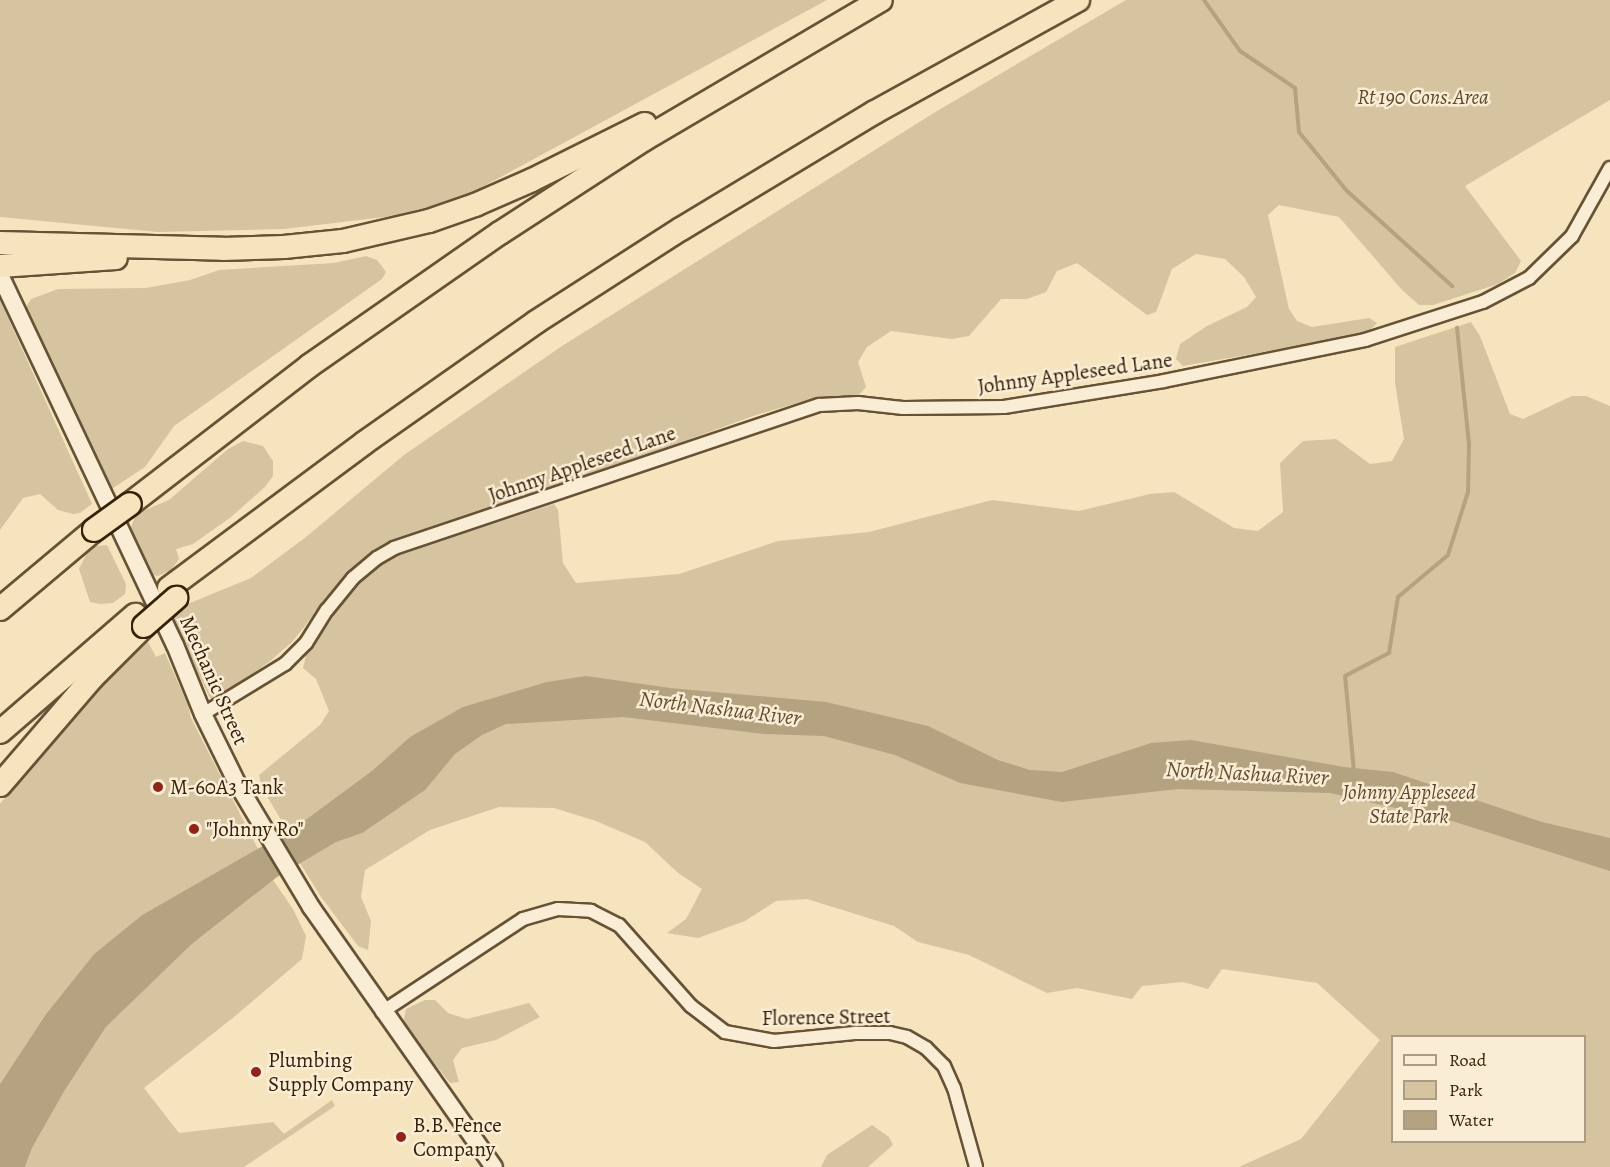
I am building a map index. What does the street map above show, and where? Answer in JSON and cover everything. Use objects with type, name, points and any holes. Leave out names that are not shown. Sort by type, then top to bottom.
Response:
[{"type":"highway","points":[[5,268],[223,249],[335,242],[381,233],[455,212],[578,158],[809,40],[881,0]]},
{"type":"highway","points":[[0,732],[270,515],[364,443],[536,322],[681,229],[875,112],[1078,0]]},
{"type":"highway","points":[[0,609],[94,530],[309,366],[500,233],[643,140],[809,40]]},
{"type":"highway","points":[[4,243],[223,249]]},
{"type":"highway","points":[[0,785],[141,620]]},
{"type":"main road","name":"Mechanic Street","points":[[5,268],[175,645],[203,714],[257,819],[311,907],[382,1012],[494,1167]]},
{"type":"street","name":"Johnny Appleseed Lane","points":[[203,714],[264,679],[292,657],[306,643],[346,586],[369,564],[394,548],[820,405],[851,402],[909,408],[1004,407],[1164,381],[1365,340],[1483,302],[1529,278],[1572,236],[1610,168]]},
{"type":"street","name":"Florence Street","points":[[382,1012],[523,919],[558,909],[591,911],[619,925],[691,1006],[724,1032],[774,1041],[855,1033],[890,1033],[907,1037],[926,1048],[944,1066],[954,1088],[976,1167]]},
{"type":"green space","points":[[0,0],[827,0],[460,199],[393,216],[284,229],[158,232],[0,217]]},
{"type":"green space","name":"Rt 190 Cons.Area","points":[[1126,0],[1610,0],[1610,100],[1465,186],[1521,261],[1515,273],[1498,284],[1433,305],[1419,305],[1402,290],[1339,217],[1279,205],[1268,215],[1289,309],[1297,321],[1312,327],[1369,318],[1377,323],[1366,334],[1183,366],[1176,359],[1180,344],[1207,326],[1247,307],[1256,297],[1244,277],[1225,259],[1196,254],[1172,269],[1156,312],[1147,315],[1077,263],[1057,271],[1046,292],[1027,299],[1001,299],[969,336],[952,339],[891,331],[867,347],[858,362],[866,387],[859,395],[811,399],[756,415],[544,492],[385,545],[361,561],[340,582],[292,642],[269,662],[212,700],[170,616],[173,610],[251,578],[306,537],[404,455],[562,346],[937,111]]},
{"type":"green space","points":[[366,256],[377,260],[386,272],[382,279],[174,426],[145,467],[110,490],[25,309],[31,299],[58,289],[146,288],[190,280],[219,270],[334,263]]},
{"type":"green space","points":[[0,300],[92,504],[80,513],[73,514],[58,510],[40,494],[23,498],[0,530]]},
{"type":"green space","name":"Johnny Appleseed State Park","points":[[1471,322],[1480,336],[1510,414],[1523,419],[1572,396],[1586,396],[1610,406],[1610,1167],[1239,1167],[1301,1139],[1380,1040],[1317,983],[1222,969],[1208,989],[1183,982],[1142,986],[1132,999],[1077,988],[1047,993],[969,955],[918,942],[894,926],[807,899],[776,901],[745,921],[698,938],[667,933],[686,919],[702,889],[677,872],[645,842],[596,821],[554,808],[499,807],[430,830],[365,870],[361,897],[371,921],[368,950],[358,946],[321,897],[279,829],[283,823],[262,788],[259,775],[320,725],[329,711],[316,679],[303,668],[307,651],[360,581],[378,565],[403,553],[554,504],[558,510],[563,563],[576,583],[679,574],[778,541],[869,532],[992,500],[1079,511],[1150,494],[1174,492],[1234,528],[1258,531],[1283,512],[1280,463],[1303,441],[1336,439],[1370,464],[1392,461],[1404,439],[1395,383],[1395,347]]},
{"type":"green space","points":[[243,441],[263,446],[273,461],[273,476],[265,487],[231,517],[193,544],[176,549],[179,559],[171,570],[158,576],[149,574],[130,530],[136,514],[169,500],[228,449]]},
{"type":"green space","points":[[107,545],[126,584],[125,594],[113,603],[90,602],[79,569],[90,547]]},
{"type":"green space","points":[[148,642],[156,657],[165,653],[188,705],[191,718],[258,849],[142,915],[94,954],[46,1014],[0,1084],[0,804],[70,719],[142,644]]},
{"type":"green space","points":[[273,880],[293,909],[306,936],[302,959],[234,1017],[144,1088],[179,1133],[273,1122],[284,1134],[332,1100],[335,1106],[244,1167],[25,1167],[32,1148],[65,1090],[106,1027],[192,944]]},
{"type":"green space","points":[[425,1000],[435,1000],[448,1013],[467,1019],[529,1003],[540,1017],[496,1040],[462,1048],[453,1060],[459,1082],[450,1083],[406,1028],[404,1019],[406,1009]]},
{"type":"green space","points":[[872,1125],[889,1137],[893,1145],[868,1167],[821,1167],[827,1155]]},
{"type":"water","name":"North Nashua River","points":[[586,676],[670,688],[826,702],[928,726],[998,760],[1030,770],[1062,772],[1151,743],[1191,740],[1344,767],[1393,772],[1542,822],[1610,838],[1610,871],[1452,821],[1330,793],[1178,789],[1062,802],[960,783],[895,755],[824,736],[765,734],[623,717],[506,724],[482,735],[455,754],[425,790],[362,833],[336,842],[277,877],[192,944],[106,1027],[65,1090],[32,1148],[25,1167],[0,1167],[0,1084],[46,1014],[94,954],[142,915],[296,827],[372,771],[410,737],[463,707],[547,682]]},
{"type":"waterway","points":[[1204,0],[1240,51],[1295,88],[1299,132],[1347,191],[1452,286]]},
{"type":"waterway","points":[[1354,771],[1345,676],[1389,653],[1398,597],[1448,555],[1468,492],[1469,444],[1457,328]]},
{"type":"place","name":"M-60A3 Tank","points":[[158,787]]},
{"type":"place","name":"\"Johnny Ro\"","points":[[194,829]]},
{"type":"place","name":"Plumbing Supply Company","points":[[256,1072]]},
{"type":"place","name":"B.B. Fence Company","points":[[401,1137]]}]
